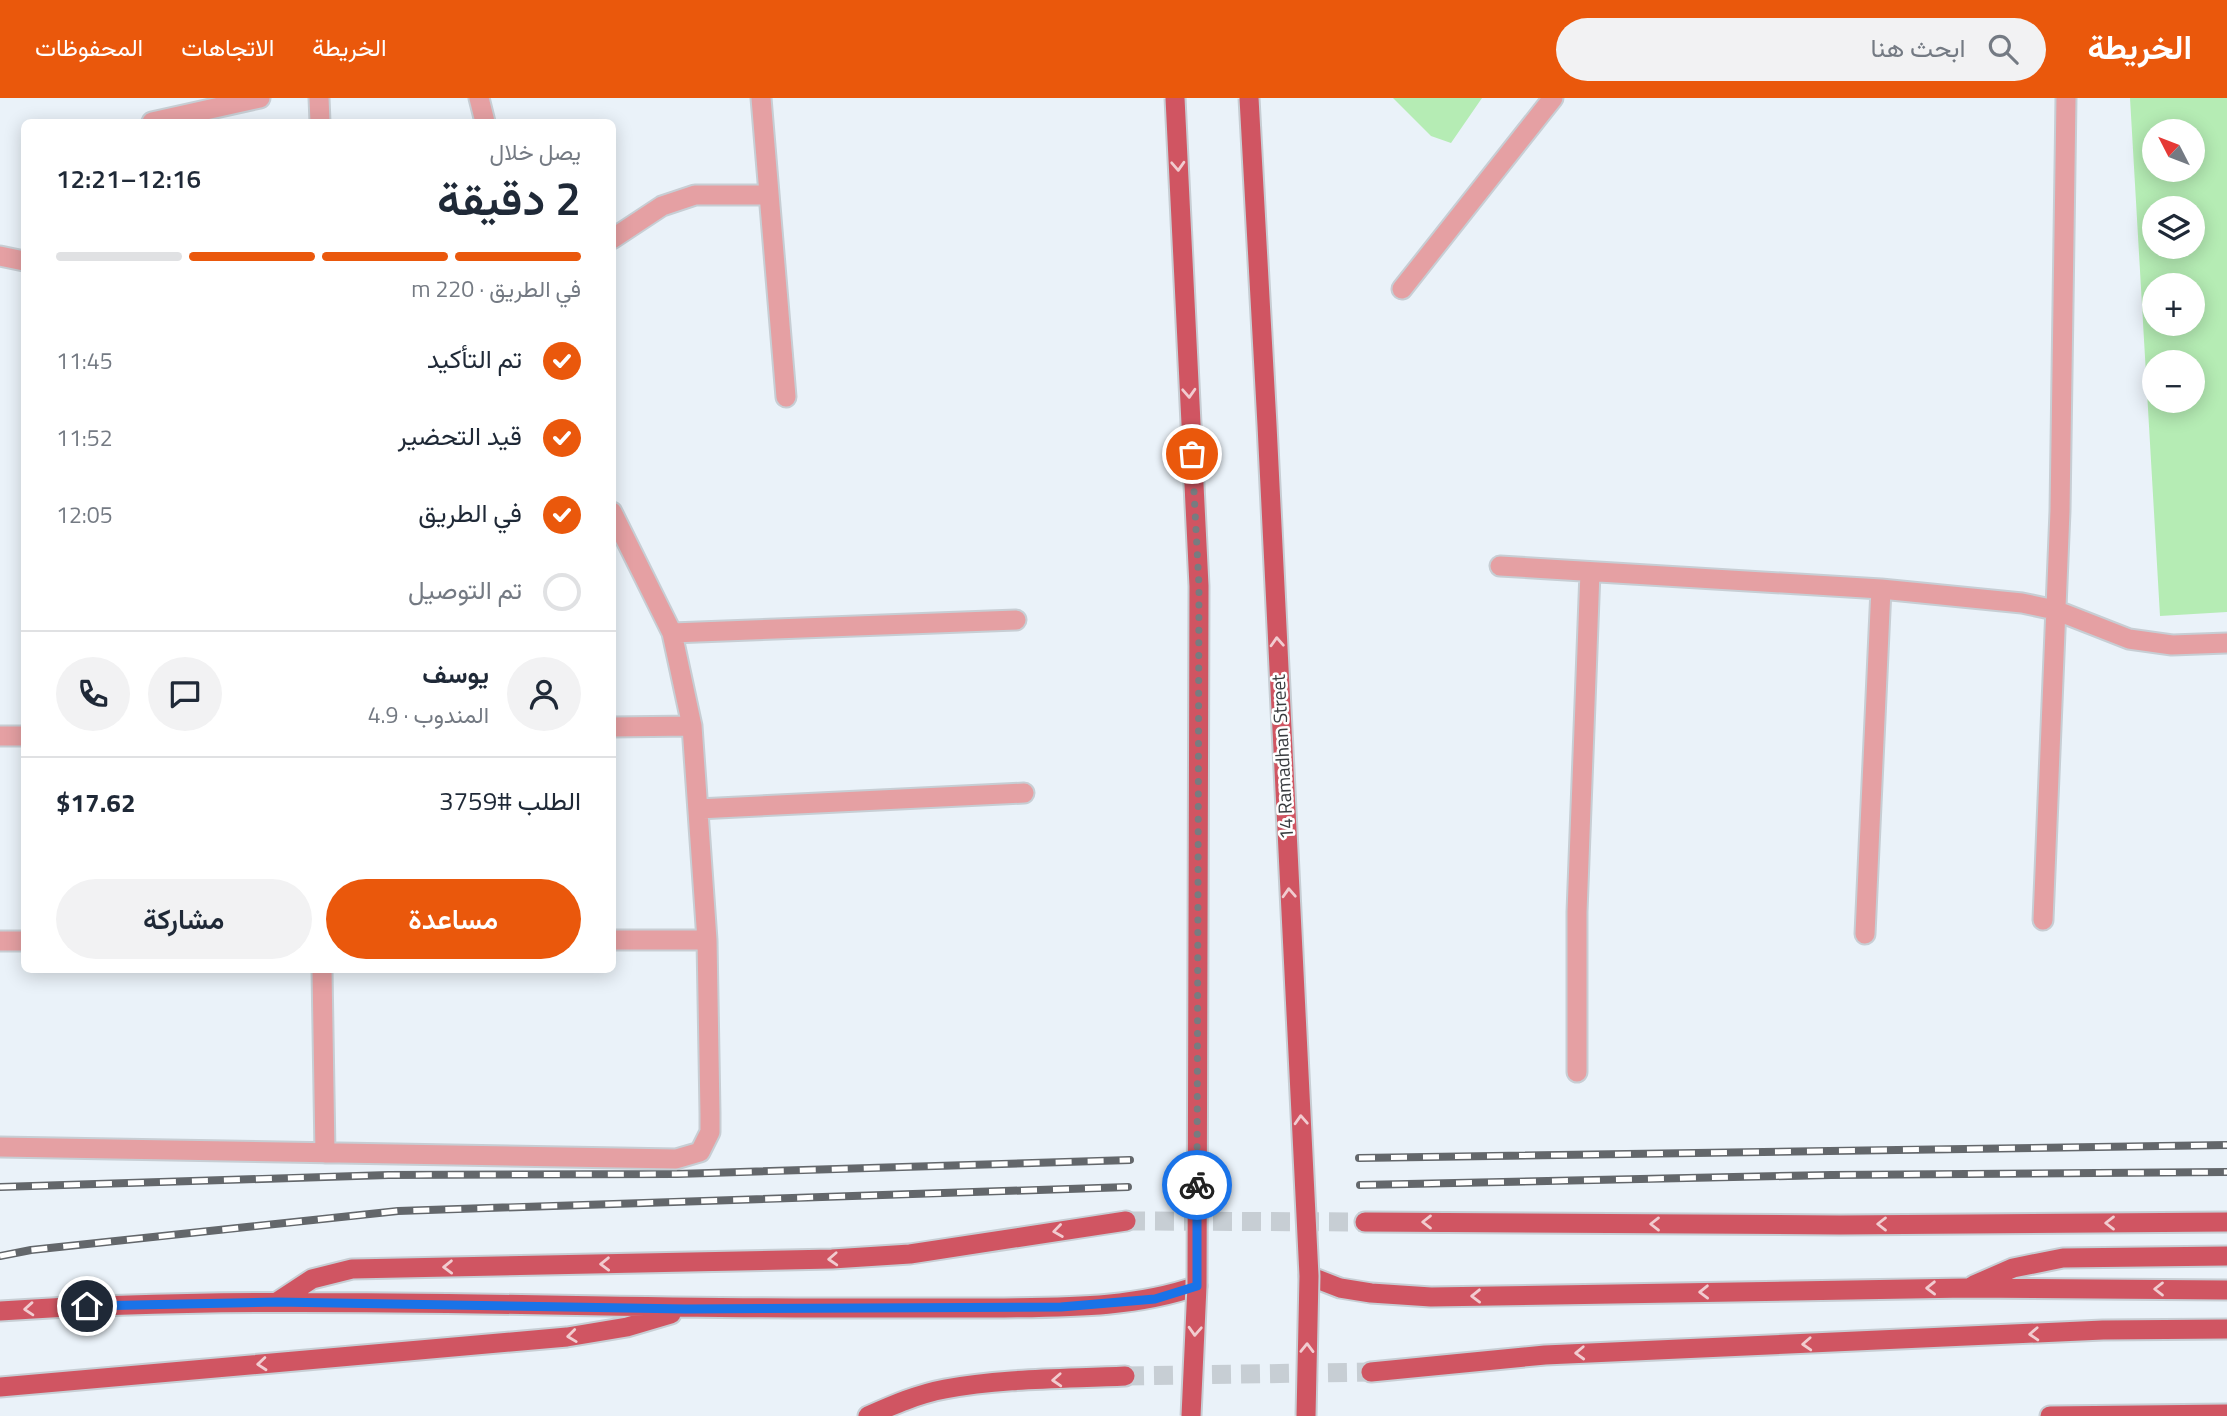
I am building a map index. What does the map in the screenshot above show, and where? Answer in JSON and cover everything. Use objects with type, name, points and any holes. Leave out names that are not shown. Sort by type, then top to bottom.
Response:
[{"type":"main road","points":[[1175,98],[1199,586],[1197,1286],[1191,1416]]},
{"type":"main road","name":"14 Ramadhan Street","points":[[1249,98],[1268,425],[1308,1276],[1306,1416]]},
{"type":"main road","points":[[277,1302],[312,1279],[352,1269],[832,1259],[910,1254],[1126,1221]]},
{"type":"main road","points":[[1365,1222],[1840,1225],[2227,1222]]},
{"type":"main road","points":[[1967,1288],[2013,1268],[2063,1258],[2227,1256]]},
{"type":"main road","points":[[1308,1276],[1340,1288],[1431,1297],[1967,1288],[2227,1290]]},
{"type":"main road","points":[[0,1311],[134,1304],[277,1302],[686,1309],[1061,1307],[1155,1299],[1197,1286]]},
{"type":"main road","points":[[0,1387],[577,1336],[627,1327],[686,1309]]},
{"type":"main road","points":[[1371,1372],[1545,1354],[2103,1331],[2227,1329]]},
{"type":"main road","points":[[868,1416],[905,1400],[946,1389],[1125,1376]]},
{"type":"main road","points":[[2050,1416],[2227,1414]]},
{"type":"street","points":[[166,119],[260,98]]},
{"type":"street","points":[[319,98],[320,119]]},
{"type":"street","points":[[479,98],[484,119]]},
{"type":"street","points":[[761,98],[786,397]]},
{"type":"street","points":[[1402,289],[1553,98]]},
{"type":"street","points":[[2043,920],[2060,511],[2066,98]]},
{"type":"street","points":[[616,236],[662,206],[695,195],[768,195]]},
{"type":"street","points":[[0,256],[21,260]]},
{"type":"street","points":[[0,1147],[676,1159],[700,1152],[710,1132],[707,940],[692,726],[672,633],[616,520]]},
{"type":"street","points":[[1500,566],[1881,589],[2022,603],[2055,610],[2129,639],[2172,645],[2227,643]]},
{"type":"street","points":[[1577,1072],[1577,912],[1590,572]]},
{"type":"street","points":[[1865,934],[1881,589]]},
{"type":"street","points":[[672,633],[1016,620]]},
{"type":"street","points":[[616,727],[692,726]]},
{"type":"street","points":[[0,736],[21,736]]},
{"type":"street","points":[[698,809],[1024,793]]},
{"type":"street","points":[[616,940],[707,940]]},
{"type":"street","points":[[0,941],[21,941]]},
{"type":"street","points":[[322,973],[325,1153]]},
{"type":"green space","points":[[1393,98],[1482,98],[1451,143],[1431,136]]},
{"type":"green space","points":[[2130,98],[2227,98],[2227,612],[2160,616],[2148,413],[2205,413],[2205,350],[2145,350],[2144,336],[2205,336],[2205,273],[2142,273],[2142,305]]},
{"type":"tunnel","points":[[1126,1221],[1365,1222]]},
{"type":"tunnel","points":[[1125,1376],[1371,1372]]},
{"type":"railway","points":[[1359,1158],[2227,1145]]},
{"type":"railway","points":[[0,1187],[388,1175],[677,1174],[1130,1160]]},
{"type":"railway","points":[[1360,1185],[1831,1175],[2227,1172]]},
{"type":"railway","points":[[0,1256],[31,1250],[398,1211],[1128,1187]]},
{"type":"way so far","points":[[1192,454],[1199,586],[1197,1185]]},
{"type":"route","points":[[87,1306],[277,1302],[712,1309],[1061,1307],[1123,1303],[1155,1299],[1197,1286],[1197,1185]]}]
